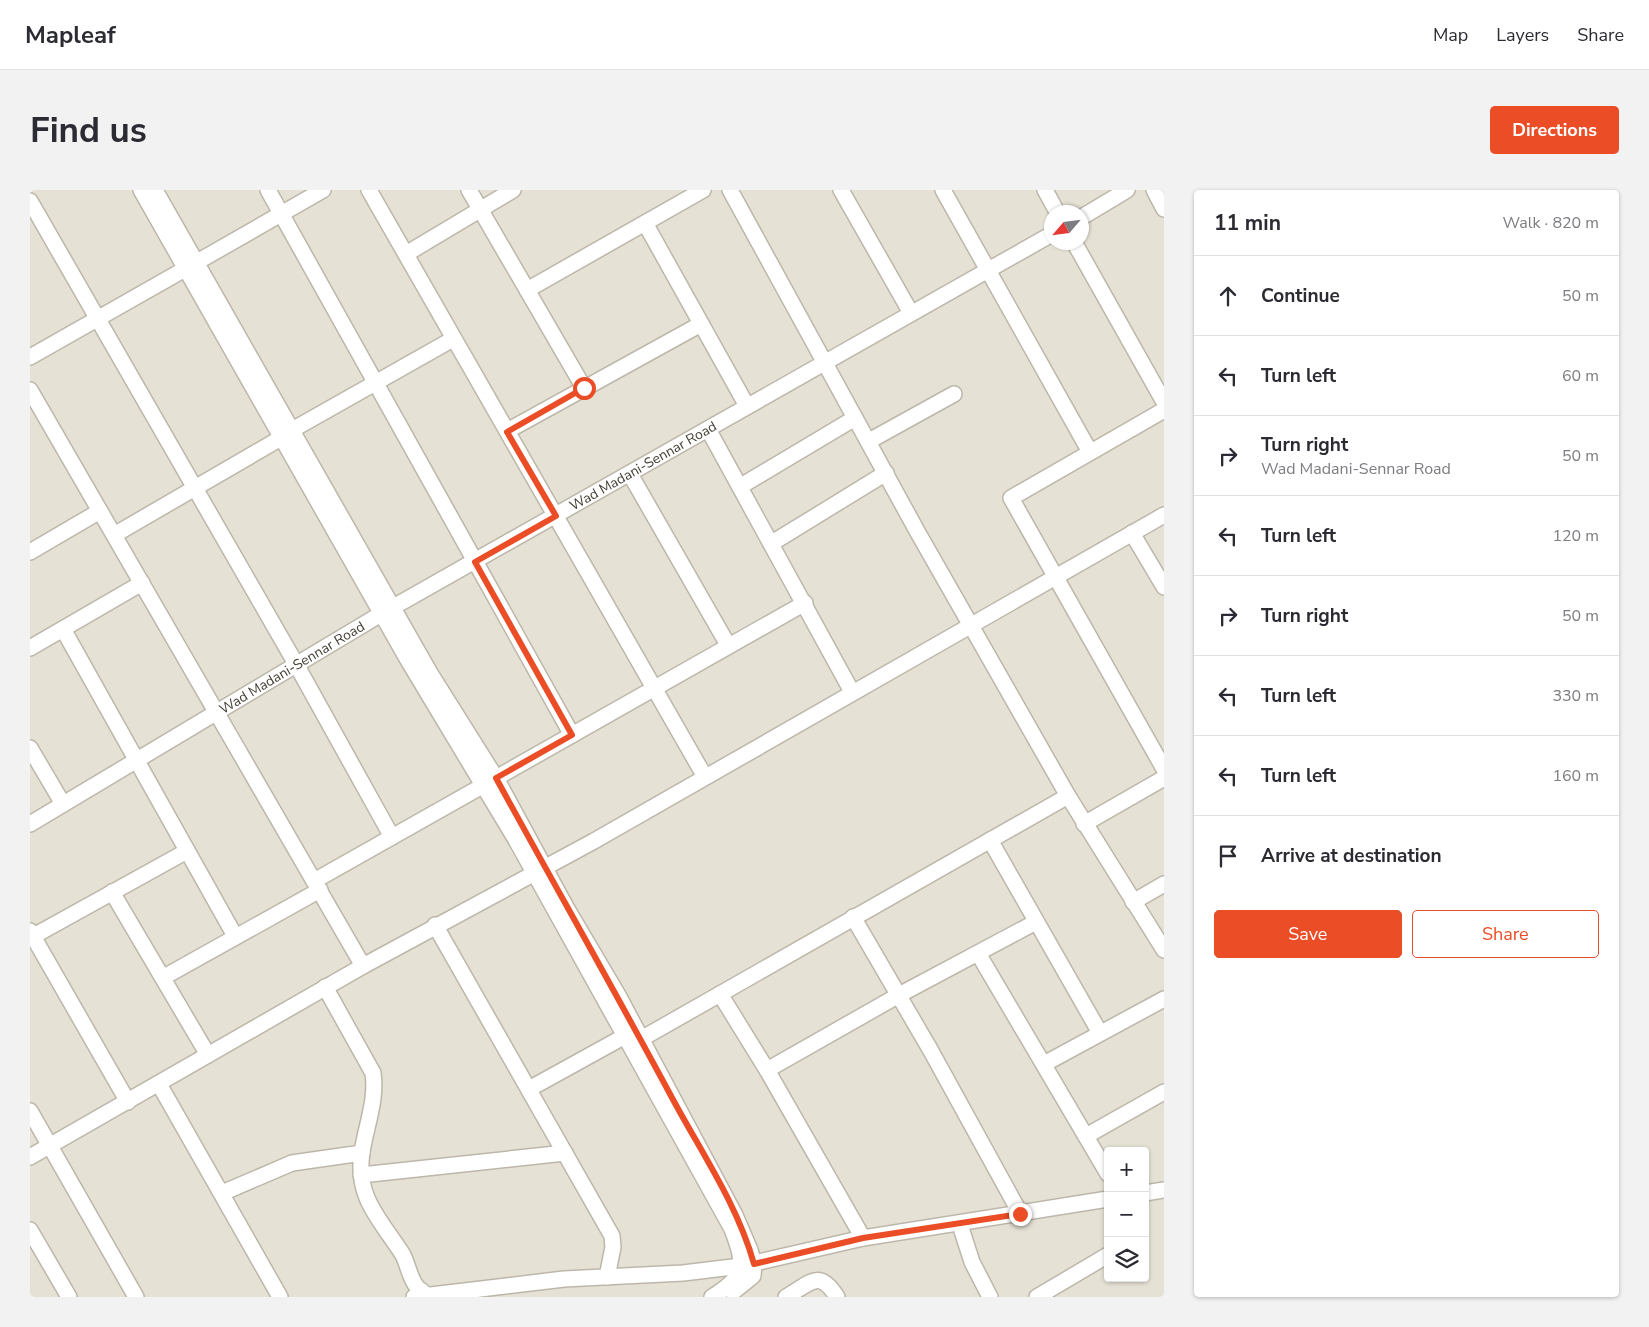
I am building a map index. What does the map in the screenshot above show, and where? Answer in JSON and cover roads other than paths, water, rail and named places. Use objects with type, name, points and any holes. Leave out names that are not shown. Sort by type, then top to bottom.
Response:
[{"type":"street","points":[[141,190],[191,265]]},
{"type":"street","points":[[155,190],[191,265],[286,434],[387,610],[490,781],[539,869],[641,1039],[735,1215],[747,1271],[727,1297]]},
{"type":"street","points":[[268,190],[572,735]]},
{"type":"street","points":[[30,358],[323,190]]},
{"type":"street","points":[[369,190],[452,339],[556,516],[705,777]]},
{"type":"street","points":[[469,190],[584,388]]},
{"type":"street","points":[[406,254],[513,190]]},
{"type":"street","points":[[527,290],[703,190]]},
{"type":"street","points":[[730,190],[823,362],[1068,796],[1164,950]]},
{"type":"street","points":[[841,190],[911,313]]},
{"type":"street","points":[[943,190],[1090,452]]},
{"type":"street","points":[[1044,190],[1053,205]]},
{"type":"street","points":[[1089,213],[1127,190]]},
{"type":"street","points":[[1154,190],[1164,209]]},
{"type":"street","points":[[30,201],[99,318],[194,488],[296,664],[392,837]]},
{"type":"street","points":[[645,223],[747,406]]},
{"type":"street","name":"Wad Madani-Sennar Road","points":[[30,824],[387,610],[475,562],[823,362],[1044,238]]},
{"type":"street","points":[[1078,250],[1164,402]]},
{"type":"street","points":[[507,432],[701,324]]},
{"type":"street","points":[[114,535],[452,339]]},
{"type":"street","points":[[30,390],[362,966]]},
{"type":"street","points":[[869,441],[954,394]]},
{"type":"street","points":[[1164,410],[1011,498],[1164,769]]},
{"type":"street","points":[[741,486],[855,418]]},
{"type":"street","points":[[708,429],[741,486],[852,692]]},
{"type":"street","points":[[772,543],[886,473]]},
{"type":"street","points":[[630,474],[728,645]]},
{"type":"street","points":[[30,552],[100,511]]},
{"type":"street","points":[[30,1157],[362,966],[594,840],[1164,515]]},
{"type":"street","points":[[1132,533],[1164,587]]},
{"type":"street","points":[[30,648],[142,583]]},
{"type":"street","points":[[164,977],[317,886],[392,837],[804,603]]},
{"type":"street","points":[[63,629],[235,936]]},
{"type":"street","points":[[30,748],[63,804]]},
{"type":"street","points":[[1084,824],[1164,778]]},
{"type":"street","points":[[641,1039],[1068,796]]},
{"type":"street","points":[[990,840],[1100,1033]]},
{"type":"street","points":[[128,1102],[31,935],[187,850]]},
{"type":"street","points":[[539,869],[625,1036],[732,1229],[747,1271]]},
{"type":"street","points":[[1133,902],[1164,884]]},
{"type":"street","points":[[112,892],[164,977],[208,1055]]},
{"type":"street","points":[[853,917],[900,995],[1020,1214]]},
{"type":"street","points":[[767,1070],[900,995],[979,955],[1036,922]]},
{"type":"street","points":[[435,925],[612,1236],[614,1247],[607,1277]]},
{"type":"street","points":[[979,955],[1104,1167]]},
{"type":"street","points":[[325,988],[373,1073],[375,1088],[362,1153],[361,1175],[369,1206],[403,1256],[420,1294],[607,1277],[747,1271],[863,1238],[1104,1200]]},
{"type":"street","points":[[720,994],[767,1070],[863,1238]]},
{"type":"street","points":[[1044,1064],[1164,999]]},
{"type":"street","points":[[529,1089],[625,1036]]},
{"type":"street","points":[[159,1084],[280,1297]]},
{"type":"street","points":[[1086,1136],[1164,1092]]},
{"type":"street","points":[[30,1111],[136,1297]]},
{"type":"street","points":[[222,1194],[292,1163],[362,1153]]},
{"type":"street","points":[[361,1175],[565,1153]]},
{"type":"street","points":[[1149,1192],[1164,1190]]},
{"type":"street","points":[[1149,1202],[1164,1200]]},
{"type":"street","points":[[491,1297],[747,1271],[962,1231],[1104,1209]]},
{"type":"street","points":[[30,1230],[69,1297]]},
{"type":"street","points":[[962,1231],[972,1262],[990,1297]]},
{"type":"street","points":[[1037,1297],[1104,1257]]},
{"type":"street","points":[[712,1297],[747,1271]]},
{"type":"street","points":[[786,1297],[817,1280],[823,1280],[828,1283],[837,1297]]}]
